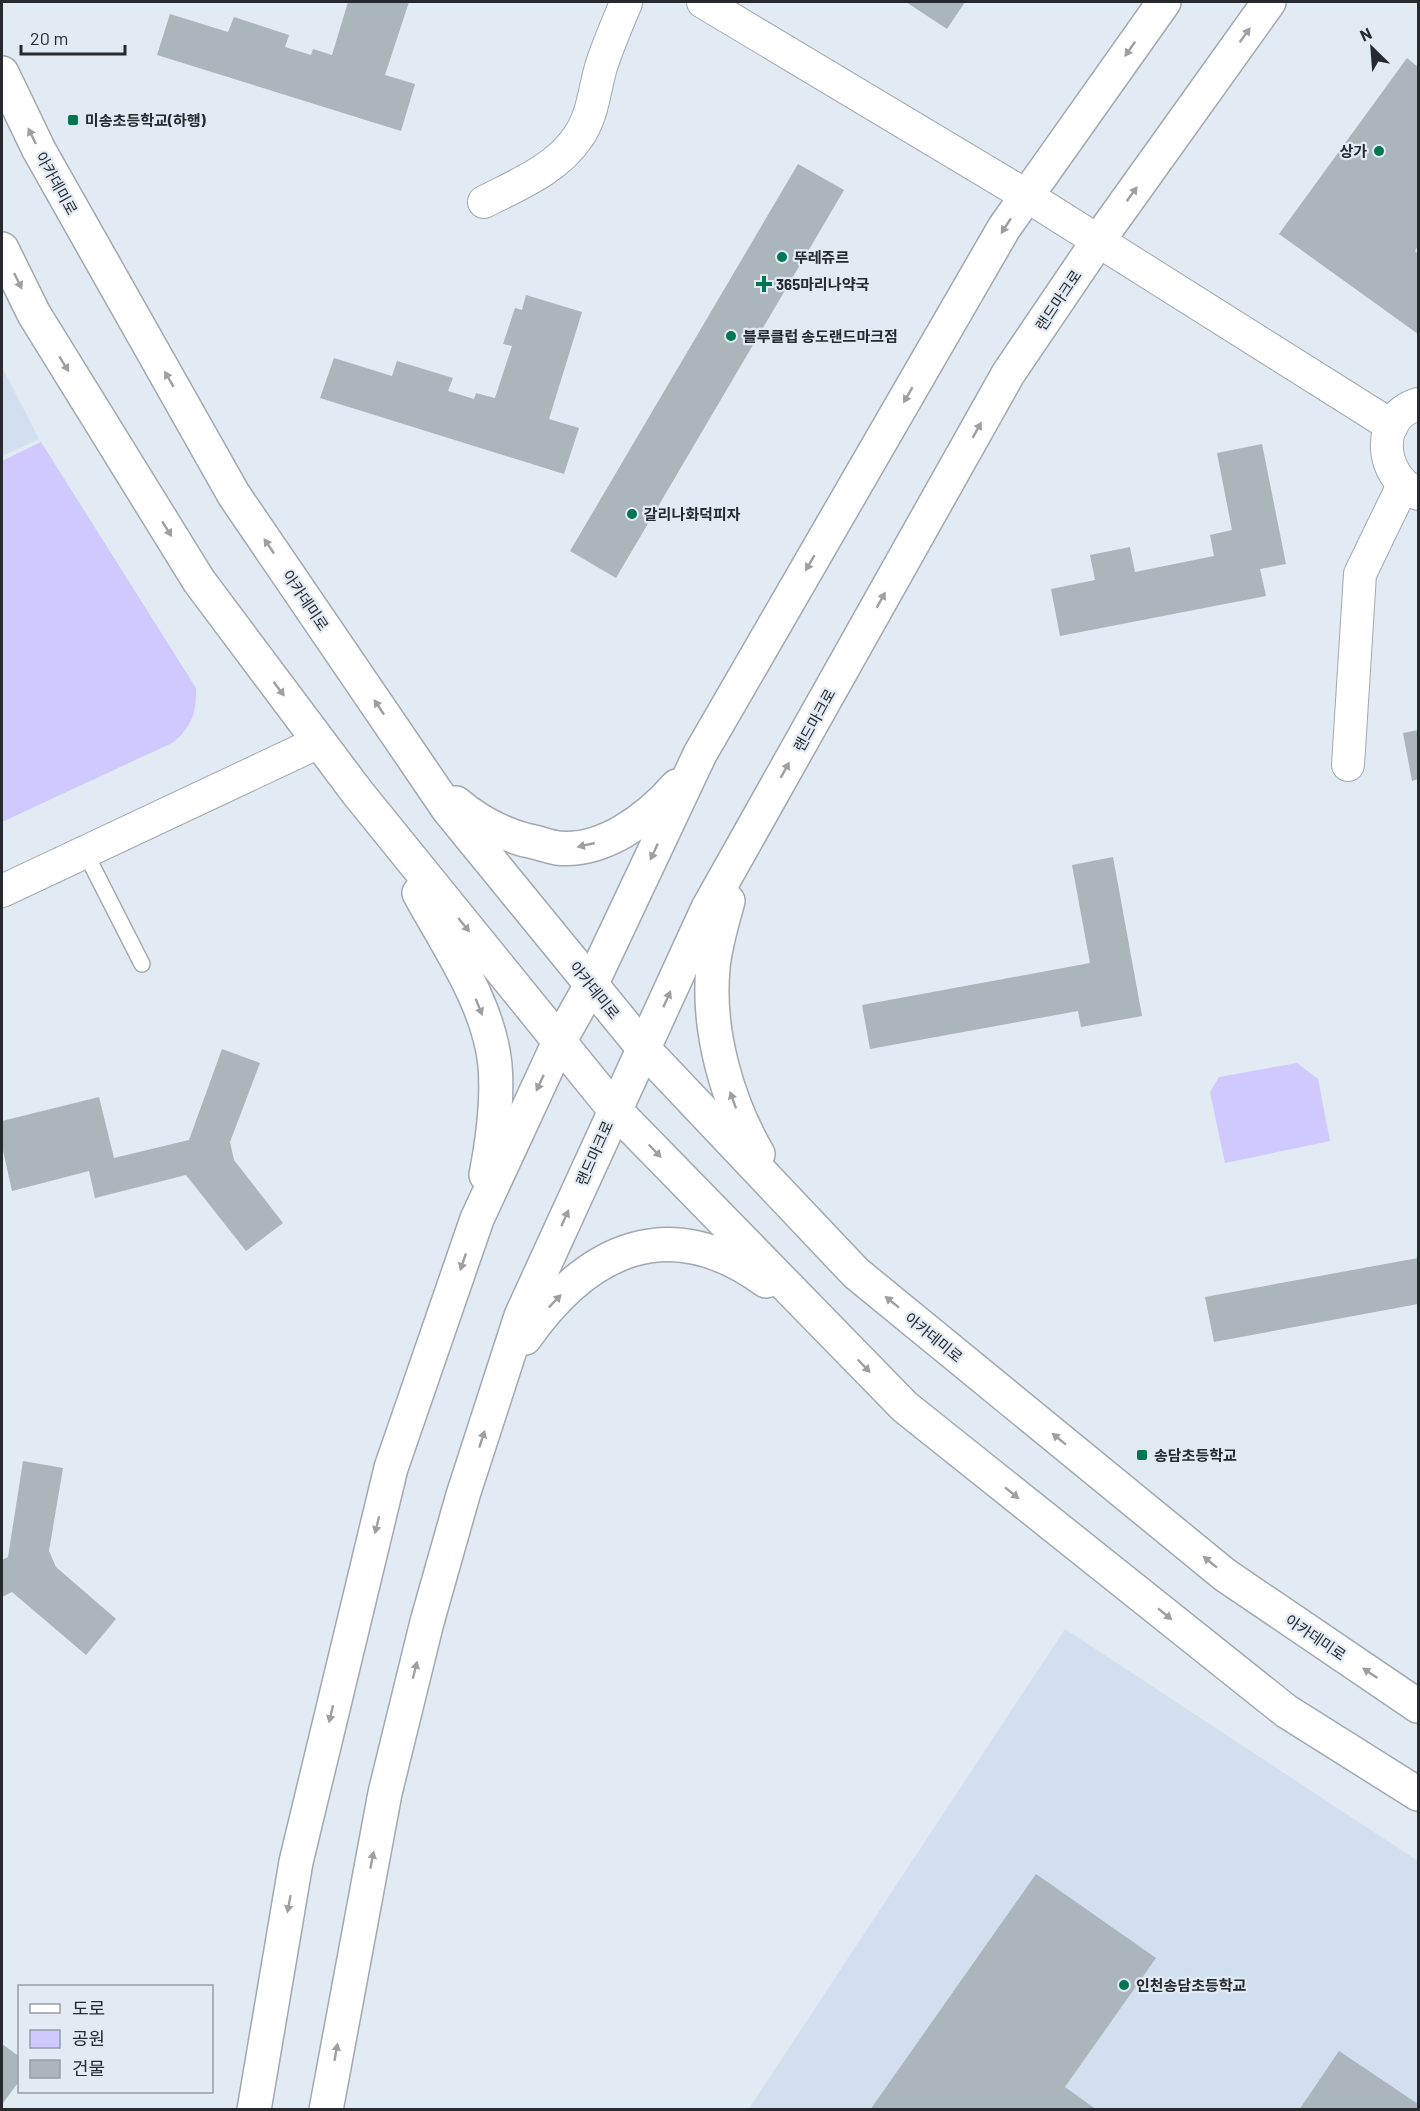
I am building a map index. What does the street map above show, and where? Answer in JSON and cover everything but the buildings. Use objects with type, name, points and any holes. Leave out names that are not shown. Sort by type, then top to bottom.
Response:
[{"type":"main road","points":[[254,2109],[296,1862],[391,1468],[477,1219],[559,1042],[591,985],[707,743],[998,238],[1164,2]]},
{"type":"main road","name":"랜드마크로","points":[[326,2109],[385,1792],[427,1622],[464,1495],[521,1316],[708,908],[1008,374],[1098,241],[1269,2]]},
{"type":"main road","name":"아카데미로","points":[[2,73],[39,150],[234,495],[448,808],[644,1049],[856,1273],[1225,1575],[1419,1706]]},
{"type":"main road","points":[[2,249],[34,314],[199,581],[357,792],[614,1109],[905,1407],[1286,1711],[1419,1794]]},
{"type":"main road","points":[[412,755],[444,792],[467,812],[511,836],[557,848],[579,847],[625,830],[663,803],[707,743]]},
{"type":"main road","points":[[357,792],[450,948],[486,1026],[495,1062],[496,1109],[477,1219]]},
{"type":"main road","points":[[769,799],[730,891],[713,969],[713,1007],[728,1086],[740,1120],[767,1171],[792,1206]]},
{"type":"main road","points":[[500,1384],[514,1354],[532,1328],[572,1284],[614,1255],[632,1248],[655,1245],[697,1249],[739,1264],[779,1291],[838,1338]]},
{"type":"street","points":[[484,202],[534,177],[558,159],[578,138],[589,119],[609,41],[627,2]]},
{"type":"street","points":[[703,2],[1027,196],[1392,426]]},
{"type":"street","points":[[1348,765],[1360,574],[1411,490],[1393,473],[1387,457],[1387,441],[1392,426],[1401,414],[1419,404]]},
{"type":"street","points":[[2,891],[319,742]]},
{"type":"lane","points":[[85,852],[142,964]]},
{"type":"shaded area","points":[[2,367],[39,439],[2,456]]},
{"type":"shaded area","name":"인천송담초등학교","points":[[1065,1629],[1418,1861],[1418,2109],[748,2110]]},
{"type":"green space","points":[[41,442],[196,688],[195,705],[192,719],[172,743],[2,822],[2,461]]},
{"type":"green space","points":[[1297,1063],[1318,1079],[1330,1141],[1225,1163],[1210,1092],[1219,1077]]},
{"type":"place","name":"미송초등학교(하행)","points":[[73,120]]},
{"type":"place","name":"상가","points":[[1379,151]]},
{"type":"place","name":"뚜레쥬르","points":[[782,257]]},
{"type":"place","name":"365마리나약국","points":[[764,284]]},
{"type":"place","name":"블루클럽 송도랜드마크점","points":[[731,336]]},
{"type":"place","name":"갈리나화덕피자","points":[[632,514]]},
{"type":"place","name":"송담초등학교","points":[[1142,1455]]},
{"type":"place","name":"인천송담초등학교","points":[[1124,1985]]}]
